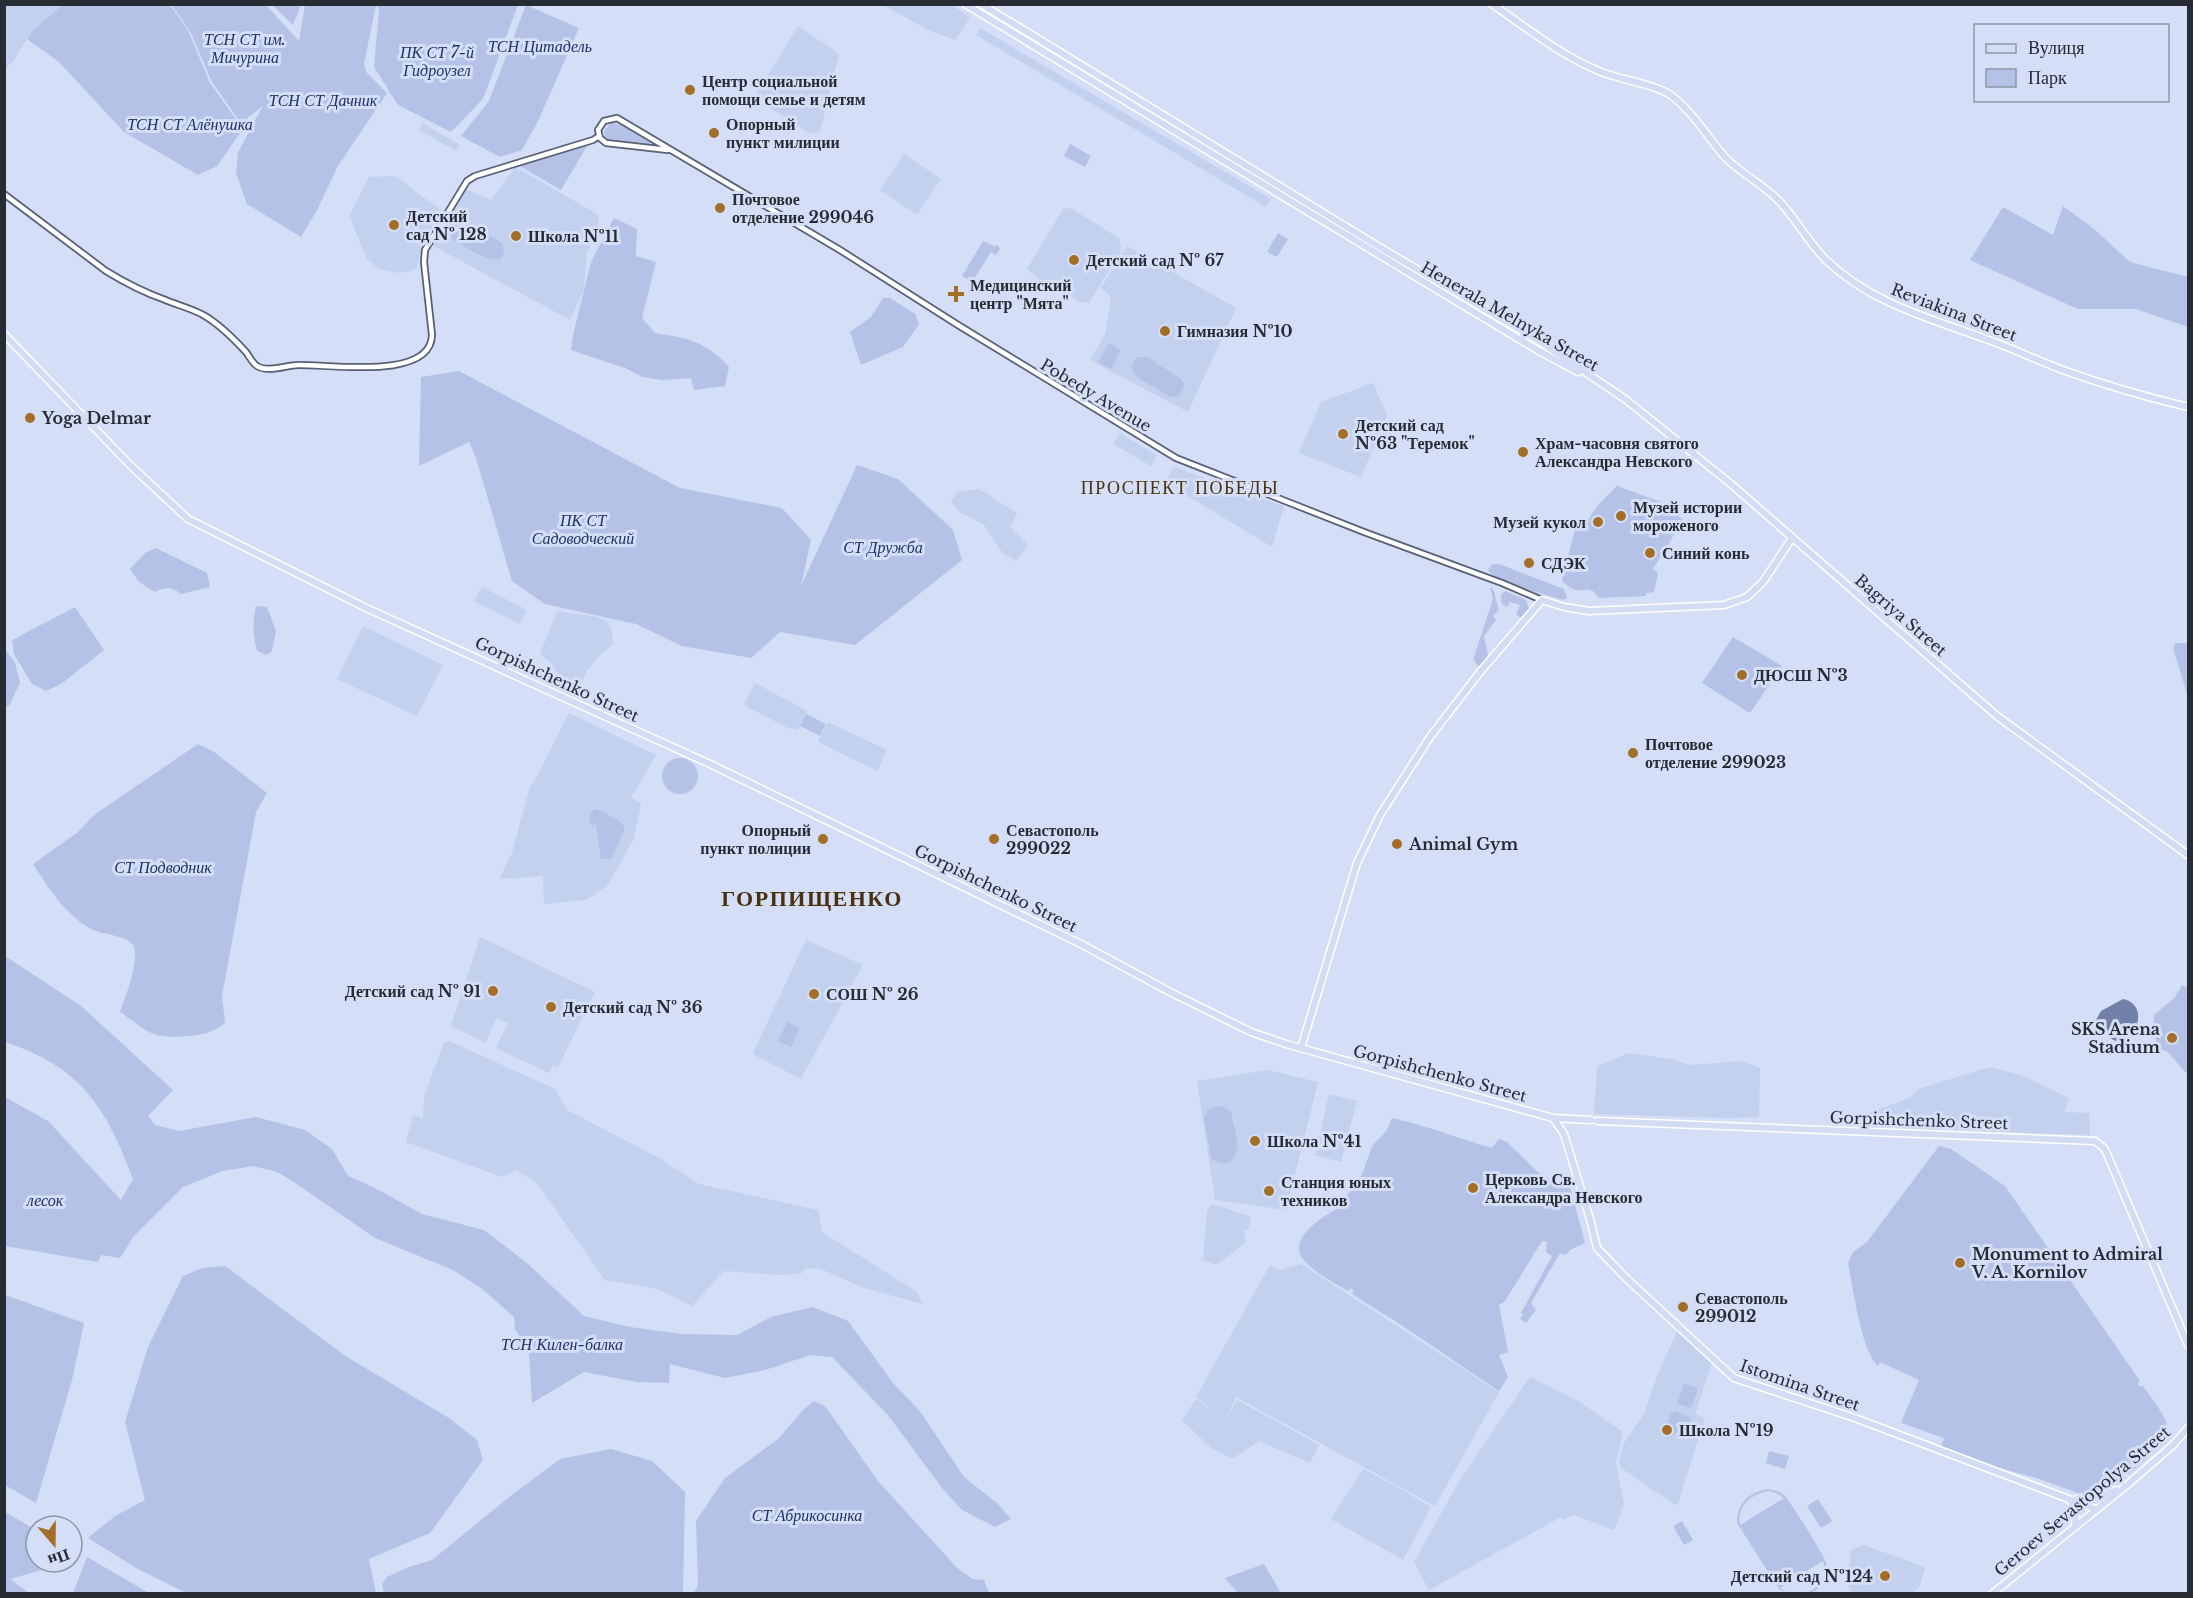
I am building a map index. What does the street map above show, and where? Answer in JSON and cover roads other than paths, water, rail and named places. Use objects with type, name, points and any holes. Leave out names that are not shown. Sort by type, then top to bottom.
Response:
[{"type":"main road","name":"Henerala Melnyka Street","points":[[964,4],[1539,351],[1603,385]]},
{"type":"main road","name":"Henerala Melnyka Street","points":[[981,4],[1542,344],[1603,385]]},
{"type":"main road","name":"Reviakina Street","points":[[1492,4],[1568,56],[1599,71],[1670,95],[1695,118],[1726,158],[1739,170],[1759,182],[1781,203],[1825,259],[1852,282],[1903,310],[1981,337],[2061,369],[2188,407]]},
{"type":"main road","points":[[1342,233],[1347,226]]},
{"type":"main road","name":"Gorpishchenko Street","points":[[4,334],[130,465],[188,519],[364,607],[710,764],[1081,944],[1251,1032],[1553,1118],[2095,1141],[2107,1154],[2188,1345]]},
{"type":"main road","name":"Bagriya Street","points":[[1603,385],[1679,441],[1997,716],[2188,855]]},
{"type":"main road","points":[[1301,1048],[1357,863],[1380,815],[1430,736],[1480,672],[1542,600],[1564,607],[1589,611],[1724,605],[1747,597],[1763,582],[1792,538]]},
{"type":"main road","name":"Istomina Street","points":[[1553,1118],[1563,1131],[1597,1248],[1627,1279],[1734,1378],[1855,1418],[2095,1509]]},
{"type":"main road","points":[[1563,1131],[1565,1124],[1573,1120]]},
{"type":"main road","name":"Geroev Sevastopolya Street","points":[[1992,1593],[2127,1485],[2173,1445],[2188,1428]]},
{"type":"main road","points":[[2074,1527],[2077,1520],[2076,1511],[2070,1500],[2103,1496],[2127,1485]]},
{"type":"street","name":"Pobedy Avenue","points":[[668,150],[606,143],[598,136],[598,132],[602,123],[607,119],[617,118],[840,250],[1176,458],[1542,600]]},
{"type":"street","points":[[4,194],[105,271],[123,282],[203,314],[260,367],[296,364],[404,364],[418,359],[429,350],[432,343],[425,250],[467,182],[475,176],[593,140],[598,136]]},
{"type":"place","name":"Центр социальной помощи семье и детям","points":[[690,90]]},
{"type":"place","name":"Опорный пункт милиции","points":[[714,133]]},
{"type":"place","name":"Почтовое отделение 299046","points":[[720,208]]},
{"type":"place","name":"Детский сад № 128","points":[[394,225]]},
{"type":"place","name":"Школа №11","points":[[516,236]]},
{"type":"place","name":"Детский сад № 67","points":[[1074,260]]},
{"type":"place","name":"Медицинский центр \"Мята\"","points":[[956,294]]},
{"type":"place","name":"Гимназия №10","points":[[1165,331]]},
{"type":"place","name":"Yoga Delmar","points":[[30,418]]},
{"type":"place","name":"Детский сад №63 \"Теремок\"","points":[[1343,434]]},
{"type":"place","name":"Храм-часовня святого Александра Невского","points":[[1523,452]]},
{"type":"place","name":"Музей истории мороженого","points":[[1621,516]]},
{"type":"place","name":"Музей кукол","points":[[1598,522]]},
{"type":"place","name":"Синий конь","points":[[1650,553]]},
{"type":"place","name":"СДЭК","points":[[1529,563]]},
{"type":"place","name":"ДЮСШ №3","points":[[1742,675]]},
{"type":"place","name":"Почтовое отделение 299023","points":[[1633,753]]},
{"type":"place","name":"Опорный пункт полиции","points":[[823,839]]},
{"type":"place","name":"Севастополь 299022","points":[[994,839]]},
{"type":"place","name":"Animal Gym","points":[[1397,844]]},
{"type":"place","name":"Детский сад № 91","points":[[493,991]]},
{"type":"place","name":"СОШ № 26","points":[[814,994]]},
{"type":"place","name":"Детский сад № 36","points":[[551,1007]]},
{"type":"place","name":"SKS Arena Stadium","points":[[2172,1038]]},
{"type":"place","name":"Школа №41","points":[[1255,1141]]},
{"type":"place","name":"Церковь Св. Александра Невского","points":[[1473,1188]]},
{"type":"place","name":"Станция юных техников","points":[[1269,1191]]},
{"type":"place","name":"Monument to Admiral V. A. Kornilov","points":[[1960,1263]]},
{"type":"place","name":"Севастополь 299012","points":[[1683,1307]]},
{"type":"place","name":"Школа №19","points":[[1667,1430]]},
{"type":"place","name":"Детский сад №124","points":[[1885,1576]]},
{"type":"district","name":"ПРОСПЕКТ ПОБЕДЫ","points":[[1180,488]]},
{"type":"district","name":"ГОРПИЩЕНКО","points":[[812,898]]},
{"type":"park label","name":"ТСН Цитадель","points":[[540,46]]},
{"type":"park label","name":"ТСН СТ им. Мичурина","points":[[245,48]]},
{"type":"park label","name":"ПК СТ 7-й Гидроузел","points":[[437,61]]},
{"type":"park label","name":"ТСН СТ Дачник","points":[[323,100]]},
{"type":"park label","name":"ТСН СТ Алёнушка","points":[[190,124]]},
{"type":"park label","name":"ПК СТ Садоводческий","points":[[583,529]]},
{"type":"park label","name":"СТ Дружба","points":[[883,547]]},
{"type":"park label","name":"СТ Подводник","points":[[163,867]]},
{"type":"park label","name":"лесок","points":[[45,1200]]},
{"type":"park label","name":"ТСН Килен-балка","points":[[562,1344]]},
{"type":"park label","name":"СТ Абрикосинка","points":[[807,1515]]}]
